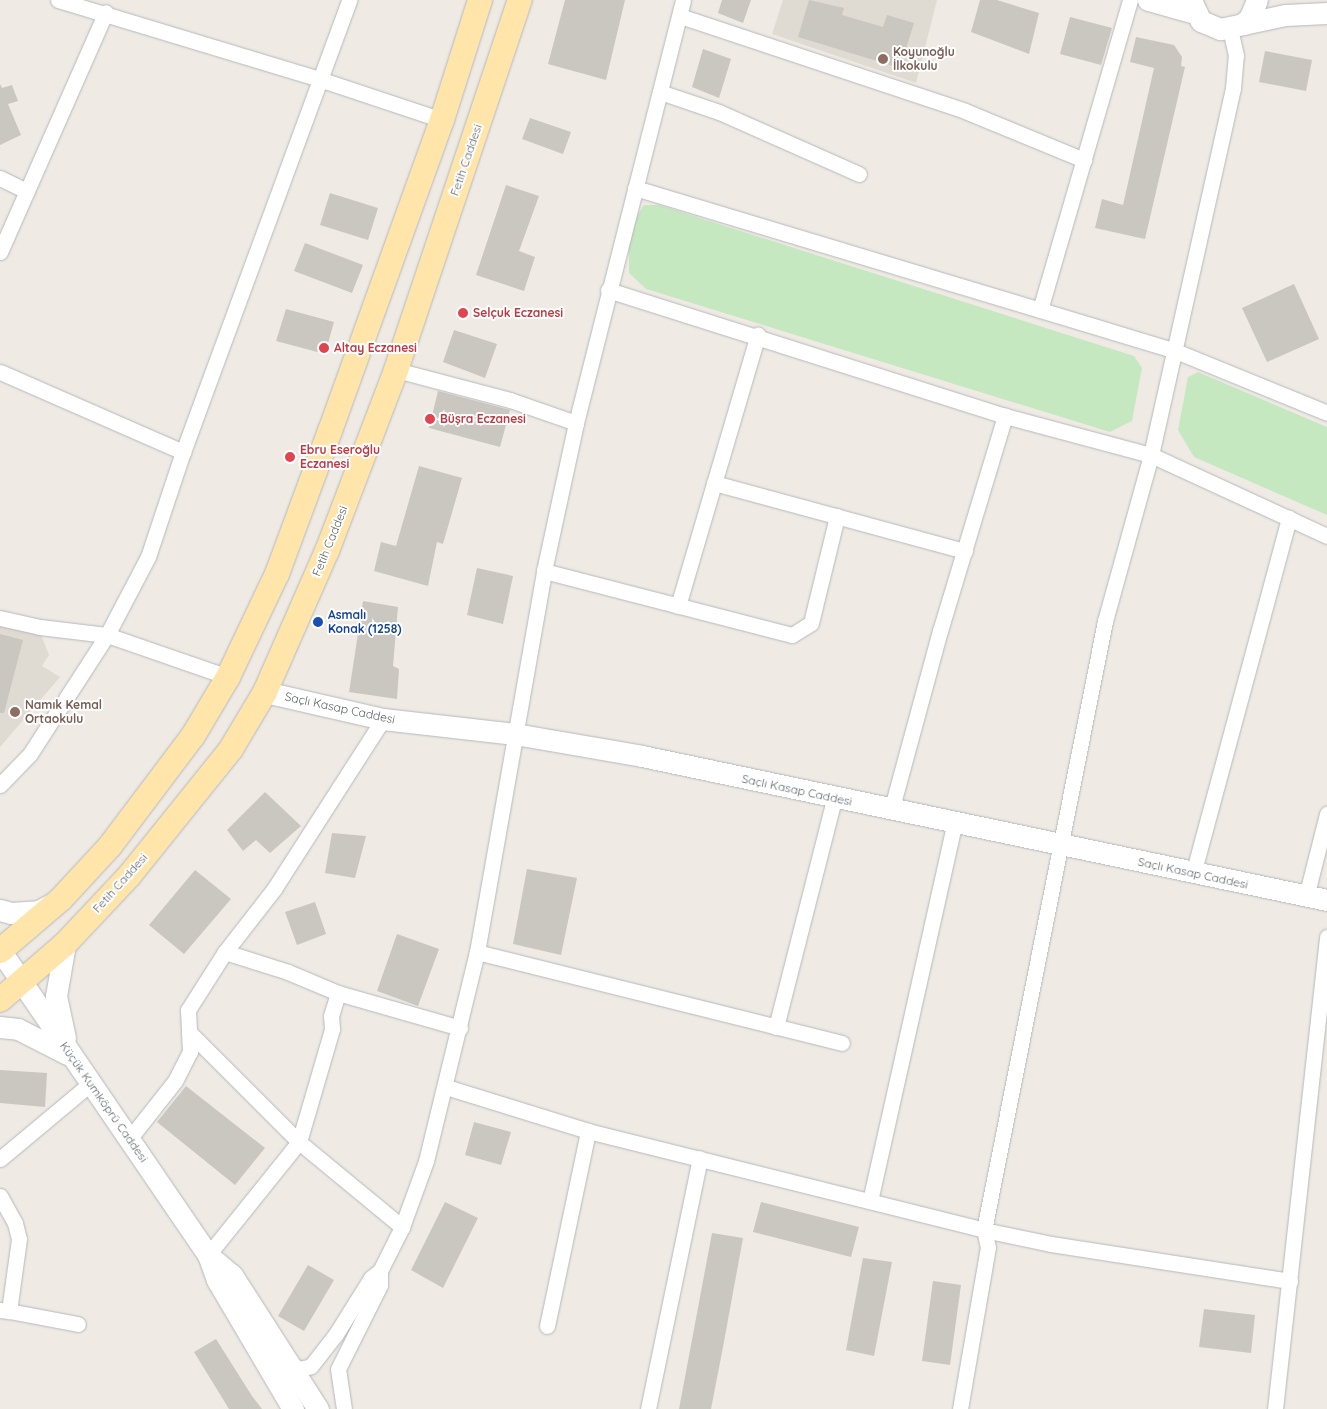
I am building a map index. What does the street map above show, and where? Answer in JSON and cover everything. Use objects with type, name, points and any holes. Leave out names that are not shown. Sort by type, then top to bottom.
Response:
[{"type":"main road","points":[[0,951],[61,899],[110,846],[193,736],[228,678],[276,574],[442,120],[480,0]]},
{"type":"main road","name":"Fetih Caddesi","points":[[0,1000],[23,983],[65,944],[129,876],[232,749],[265,692],[328,551],[396,370],[520,0]]},
{"type":"street","points":[[58,0],[104,8],[442,120]]},
{"type":"street","points":[[0,785],[30,754],[107,635],[148,557],[183,452],[349,0]]},
{"type":"street","points":[[290,1364],[300,1368],[311,1366],[336,1334],[371,1278],[380,1271],[402,1227],[426,1161],[446,1087],[477,952],[544,570],[576,423],[608,290],[683,0]]},
{"type":"street","points":[[1040,310],[1130,0]]},
{"type":"street","points":[[1148,0],[1193,6],[1210,26],[1237,26],[1285,15],[1327,13]]},
{"type":"street","points":[[1237,26],[1250,17],[1257,0]]},
{"type":"street","points":[[0,252],[28,191],[104,8]]},
{"type":"street","points":[[680,16],[965,111],[1084,160]]},
{"type":"street","points":[[960,1409],[988,1247],[984,1230],[1059,842],[1105,621],[1151,455],[1233,88],[1237,26]]},
{"type":"street","points":[[660,92],[719,112],[859,174]]},
{"type":"street","points":[[0,178],[28,191]]},
{"type":"street","points":[[635,188],[1173,350],[1327,413]]},
{"type":"street","points":[[608,290],[758,335],[1005,416],[1151,455],[1327,536]]},
{"type":"street","points":[[678,606],[758,335]]},
{"type":"street","points":[[396,370],[510,400],[576,423]]},
{"type":"street","points":[[0,372],[183,452]]},
{"type":"street","points":[[891,811],[1005,416]]},
{"type":"street","points":[[714,483],[965,551]]},
{"type":"street","points":[[544,570],[783,635],[800,631],[811,623],[837,516]]},
{"type":"street","points":[[1193,874],[1289,518]]},
{"type":"street","points":[[0,618],[40,627],[107,635],[228,678]]},
{"type":"street","name":"Saçlı Kasap Caddesi","points":[[265,692],[383,719],[515,734],[642,756],[891,811],[1059,842],[1193,874],[1327,900]]},
{"type":"street","points":[[130,1138],[175,1081],[190,1052],[188,1010],[225,952],[274,889],[383,719]]},
{"type":"street","points":[[776,1027],[834,798]]},
{"type":"street","points":[[1306,897],[1327,814]]},
{"type":"street","points":[[870,1201],[954,822]]},
{"type":"street","points":[[0,910],[11,913],[38,911],[61,899]]},
{"type":"street","points":[[1275,1409],[1327,937]]},
{"type":"street","points":[[65,944],[56,996],[60,1027],[74,1058]]},
{"type":"street","name":"Küçük Kumköprü Caddesi","points":[[0,951],[130,1138],[208,1255]]},
{"type":"street","points":[[225,952],[288,972],[338,993],[460,1028]]},
{"type":"street","points":[[477,952],[842,1043]]},
{"type":"street","points":[[208,1255],[299,1142],[332,1029],[331,1016],[338,993]]},
{"type":"street","points":[[0,1027],[26,1032],[74,1058]]},
{"type":"street","points":[[189,1032],[299,1142],[402,1227]]},
{"type":"street","points":[[0,1159],[91,1083]]},
{"type":"street","points":[[446,1087],[588,1131],[984,1230],[1051,1244],[1290,1281]]},
{"type":"street","points":[[547,1326],[588,1131]]},
{"type":"street","points":[[648,1409],[700,1158]]},
{"type":"street","points":[[0,1196],[15,1223],[19,1239],[4,1310],[78,1324]]},
{"type":"street","points":[[208,1255],[232,1275],[318,1409]]},
{"type":"street","points":[[208,1255],[217,1280],[293,1409]]},
{"type":"street","points":[[344,1409],[338,1369],[380,1285],[380,1271]]},
{"type":"shaded area","name":"Koyunoğlu İlkokulu","points":[[783,0],[937,0],[916,83],[772,34]]},
{"type":"shaded area","name":"Namık Kemal Ortaokulu","points":[[0,623],[40,632],[49,655],[42,666],[60,677],[0,747]]},
{"type":"green space","points":[[644,205],[659,205],[1134,356],[1142,368],[1132,421],[1110,432],[646,289],[629,273],[629,242],[636,218]]},
{"type":"green space","points":[[1198,372],[1327,427],[1327,515],[1194,457],[1178,430],[1188,377]]},
{"type":"building","points":[[565,0],[625,0],[606,80],[548,64]]},
{"type":"building","points":[[722,0],[751,0],[743,23],[718,13]]},
{"type":"building","points":[[809,0],[844,8],[842,15],[883,27],[887,15],[914,23],[900,68],[798,37]]},
{"type":"building","points":[[980,0],[997,0],[1039,13],[1029,54],[971,32]]},
{"type":"building","points":[[1070,17],[1112,28],[1101,65],[1060,54]]},
{"type":"building","points":[[1136,37],[1174,45],[1182,57],[1181,66],[1185,67],[1145,239],[1095,228],[1102,199],[1123,205],[1154,68],[1130,62]]},
{"type":"building","points":[[703,49],[731,59],[719,98],[692,87]]},
{"type":"building","points":[[1265,51],[1312,60],[1306,91],[1259,82]]},
{"type":"building","points":[[0,84],[2,88],[12,85],[18,101],[8,104],[21,135],[0,145]]},
{"type":"building","points":[[530,118],[571,132],[563,154],[522,139]]},
{"type":"building","points":[[506,185],[539,196],[519,251],[535,257],[524,291],[476,275]]},
{"type":"building","points":[[330,193],[378,208],[368,240],[320,225]]},
{"type":"building","points":[[305,243],[363,265],[352,293],[294,271]]},
{"type":"building","points":[[1294,284],[1319,339],[1267,362],[1242,308]]},
{"type":"building","points":[[286,309],[334,322],[325,354],[276,341]]},
{"type":"building","points":[[454,330],[497,344],[485,378],[443,362]]},
{"type":"building","points":[[438,391],[510,410],[500,447],[429,428]]},
{"type":"building","points":[[419,466],[462,478],[443,544],[437,542],[428,586],[374,571],[381,542],[396,546]]},
{"type":"building","points":[[477,568],[513,576],[503,624],[467,615]]},
{"type":"building","points":[[363,601],[398,607],[393,666],[399,669],[397,699],[349,692]]},
{"type":"building","points":[[0,634],[23,640],[4,713],[0,713]]},
{"type":"building","points":[[265,792],[301,826],[270,853],[256,840],[243,851],[227,830]]},
{"type":"building","points":[[332,833],[366,836],[355,878],[325,873]]},
{"type":"building","points":[[527,869],[577,878],[561,955],[513,944]]},
{"type":"building","points":[[195,870],[231,899],[184,954],[149,925]]},
{"type":"building","points":[[315,902],[326,934],[297,945],[285,912]]},
{"type":"building","points":[[397,934],[439,949],[418,1006],[377,991]]},
{"type":"building","points":[[0,1070],[47,1073],[45,1107],[0,1103]]},
{"type":"building","points":[[186,1086],[265,1148],[235,1185],[157,1122]]},
{"type":"building","points":[[474,1122],[511,1132],[501,1165],[465,1155]]},
{"type":"building","points":[[445,1202],[478,1218],[443,1288],[411,1270]]},
{"type":"building","points":[[761,1202],[859,1227],[851,1257],[753,1232]]},
{"type":"building","points":[[712,1233],[743,1238],[723,1347],[711,1409],[679,1409]]},
{"type":"building","points":[[863,1258],[892,1262],[874,1356],[846,1350]]},
{"type":"building","points":[[308,1265],[334,1280],[304,1331],[278,1316]]},
{"type":"building","points":[[933,1281],[961,1285],[950,1365],[922,1361]]},
{"type":"building","points":[[1204,1309],[1255,1315],[1251,1353],[1199,1347]]},
{"type":"building","points":[[216,1339],[262,1409],[229,1409],[194,1352]]},
{"type":"place","name":"Koyunoğlu İlkokulu","points":[[883,59]]},
{"type":"place","name":"Selçuk Eczanesi","points":[[463,313]]},
{"type":"place","name":"Altay Eczanesi","points":[[324,348]]},
{"type":"place","name":"Büşra Eczanesi","points":[[430,419]]},
{"type":"place","name":"Ebru Eseroğlu Eczanesi","points":[[290,457]]},
{"type":"place","name":"Asmalı Konak (1258)","points":[[318,622]]},
{"type":"place","name":"Namık Kemal Ortaokulu","points":[[15,712]]}]
